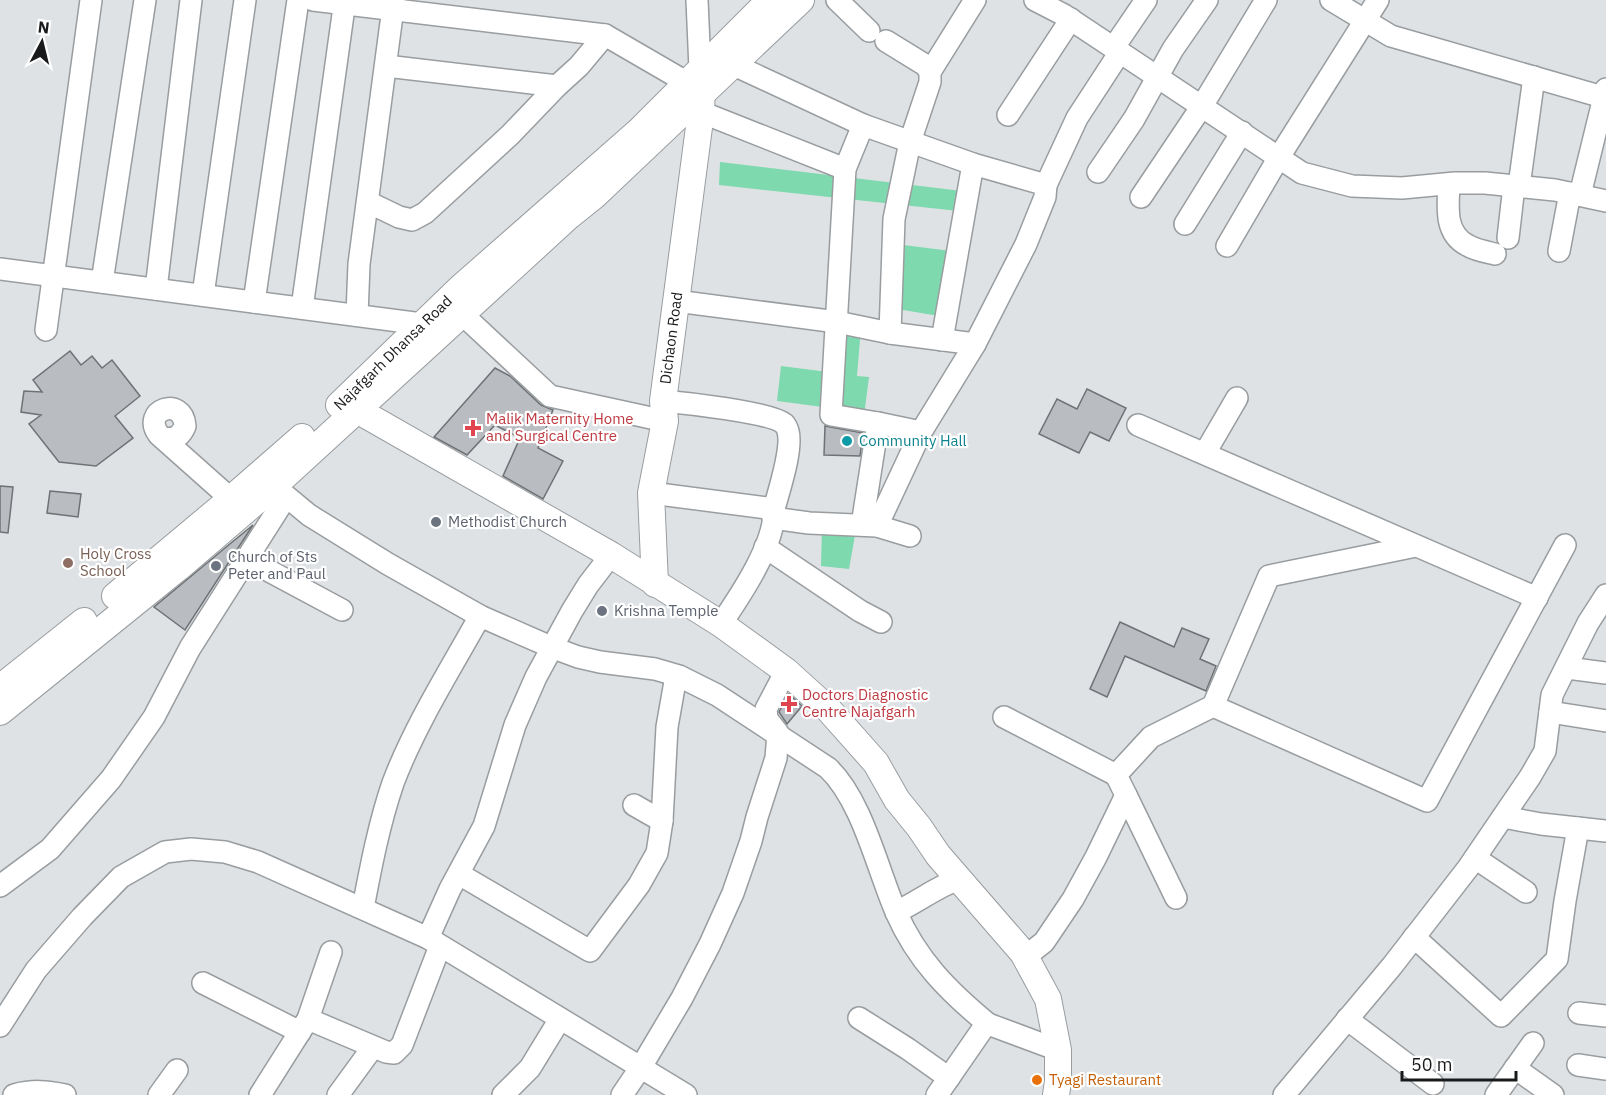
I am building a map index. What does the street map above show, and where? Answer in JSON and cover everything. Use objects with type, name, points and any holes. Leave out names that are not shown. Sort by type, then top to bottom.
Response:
[{"type":"main road","name":"Najafgarh Dhansa Road","points":[[0,688],[231,499],[350,406],[422,324],[640,130],[698,89],[770,0]]},
{"type":"main road","points":[[0,712],[178,568],[280,492],[350,406],[462,314],[594,196],[698,89],[734,65],[801,0]]},
{"type":"main road","name":"Dichaon Road","points":[[656,584],[651,493],[664,411],[698,89]]},
{"type":"main road","points":[[350,406],[611,555],[721,624],[786,671],[829,710],[876,763],[897,800],[938,855],[1025,957],[1048,999],[1058,1050],[1056,1095]]},
{"type":"street","points":[[45,330],[91,0]]},
{"type":"street","points":[[102,282],[145,0]]},
{"type":"street","points":[[156,289],[191,0]]},
{"type":"street","points":[[203,295],[245,0]]},
{"type":"street","points":[[254,302],[298,0]]},
{"type":"street","points":[[313,0],[394,4],[604,35],[845,170]]},
{"type":"street","name":"Dichaon Road","points":[[697,0],[698,89]]},
{"type":"street","points":[[837,0],[878,36],[925,65],[930,72]]},
{"type":"street","points":[[890,333],[894,219],[910,142],[930,82],[930,72],[975,0]]},
{"type":"street","points":[[1035,0],[1071,19],[1302,173],[1352,186],[1402,188],[1485,183],[1575,194],[1606,201]]},
{"type":"street","points":[[870,526],[921,432],[975,344],[1026,244],[1046,197],[1046,185],[1077,118],[1146,0]]},
{"type":"street","points":[[1098,172],[1134,119],[1173,49],[1207,0]]},
{"type":"street","points":[[1141,198],[1202,106],[1266,0]]},
{"type":"street","points":[[1331,0],[1391,36],[1534,78],[1605,95],[1560,251]]},
{"type":"street","points":[[1227,246],[1279,157],[1378,0]]},
{"type":"street","points":[[302,308],[345,2]]},
{"type":"street","points":[[357,315],[359,264],[394,4]]},
{"type":"street","points":[[1008,115],[1071,19]]},
{"type":"street","points":[[368,202],[399,217],[412,220],[425,213],[510,135],[556,86],[579,66],[604,35]]},
{"type":"street","points":[[734,65],[863,125],[973,164],[1046,185]]},
{"type":"street","points":[[386,66],[556,86]]},
{"type":"street","points":[[1449,184],[1448,216],[1456,237],[1467,246],[1501,246],[1516,186],[1534,78]]},
{"type":"street","points":[[863,125],[845,170],[831,415],[921,432]]},
{"type":"street","points":[[1185,224],[1242,132]]},
{"type":"street","points":[[942,340],[973,164]]},
{"type":"street","points":[[0,269],[422,324]]},
{"type":"street","points":[[676,301],[837,322],[890,333],[975,344]]},
{"type":"street","points":[[462,314],[550,396],[664,411],[758,415],[783,423],[789,435],[786,461],[765,547],[760,561],[721,624]]},
{"type":"street","points":[[1205,453],[1237,398]]},
{"type":"street","points":[[870,526],[878,423]]},
{"type":"street","points":[[1138,424],[1537,598]]},
{"type":"street","points":[[163,438],[231,499]]},
{"type":"street","points":[[0,886],[50,849],[111,779],[154,717],[190,648],[247,559],[280,492],[309,515],[480,616],[551,647],[600,663],[656,669],[676,676],[717,694],[812,756],[839,778],[857,812],[896,912],[910,942],[926,965],[988,1024],[1058,1050]]},
{"type":"street","points":[[651,493],[870,526],[910,536]]},
{"type":"street","points":[[1116,775],[1150,737],[1213,706],[1269,576],[1416,546]]},
{"type":"street","points":[[1213,706],[1427,801],[1565,546]]},
{"type":"street","points":[[765,547],[860,611],[881,622]]},
{"type":"street","points":[[203,983],[304,1025],[386,1052],[394,1053],[402,1045],[434,942],[459,874],[484,826],[515,725],[551,647],[588,585],[611,555]]},
{"type":"street","points":[[247,559],[342,610]]},
{"type":"street","points":[[1284,1095],[1414,937],[1475,858],[1503,817],[1545,751],[1552,695],[1588,623],[1606,595]]},
{"type":"street","points":[[363,908],[379,829],[394,780],[422,720],[480,616]]},
{"type":"street","points":[[1567,668],[1606,673]]},
{"type":"street","points":[[622,1095],[682,998],[733,893],[776,758],[777,733],[768,719],[766,709],[786,671]]},
{"type":"street","points":[[459,874],[590,951],[643,877],[657,853],[663,821],[667,727],[676,676]]},
{"type":"street","points":[[1550,712],[1606,721]]},
{"type":"street","points":[[1004,717],[1116,775],[1176,898]]},
{"type":"street","points":[[1025,957],[1044,942],[1073,899],[1126,795]]},
{"type":"street","points":[[634,804],[663,821]]},
{"type":"street","points":[[1503,817],[1541,824],[1606,831]]},
{"type":"street","points":[[1414,937],[1501,1016],[1557,959],[1564,901],[1578,828]]},
{"type":"street","points":[[0,1026],[36,970],[82,917],[122,877],[165,852],[191,849],[225,852],[258,862],[434,942],[686,1095]]},
{"type":"street","points":[[1475,858],[1526,892]]},
{"type":"street","points":[[896,912],[914,904],[942,885],[959,879]]},
{"type":"street","points":[[260,1095],[304,1025],[331,952]]},
{"type":"street","points":[[1579,1013],[1606,1016]]},
{"type":"street","points":[[859,1018],[908,1049],[943,1087],[988,1024]]},
{"type":"street","points":[[503,1095],[530,1068],[560,1019]]},
{"type":"street","points":[[1347,1019],[1433,1084]]},
{"type":"street","points":[[1496,1095],[1533,1043]]},
{"type":"street","points":[[338,1095],[373,1047]]},
{"type":"street","points":[[1578,1065],[1606,1069]]},
{"type":"street","points":[[1515,1068],[1553,1095]]},
{"type":"street","points":[[159,1095],[177,1070]]},
{"type":"street","points":[[14,1095],[27,1091],[45,1091],[65,1095]]},
{"type":"green space","points":[[720,162],[962,191],[958,211],[719,185]]},
{"type":"green space","points":[[896,244],[951,251],[939,316],[891,308]]},
{"type":"green space","points":[[841,327],[861,328],[857,376],[869,377],[864,416],[837,410]]},
{"type":"green space","points":[[781,366],[828,372],[823,407],[777,401]]},
{"type":"green space","points":[[822,527],[856,530],[849,569],[821,566]]},
{"type":"building","points":[[70,351],[81,365],[92,356],[102,368],[112,360],[140,396],[115,416],[133,438],[96,466],[59,462],[29,424],[41,415],[21,412],[24,391],[42,392],[33,380]]},
{"type":"building","points":[[495,368],[510,376],[541,405],[553,410],[538,448],[563,461],[543,499],[503,476],[520,438],[495,425],[467,455],[434,437]]},
{"type":"building","points":[[1087,389],[1126,408],[1109,441],[1090,432],[1079,453],[1039,434],[1057,399],[1077,409]]},
{"type":"building","name":"Community Hall","points":[[825,426],[863,433],[860,456],[824,455]]},
{"type":"building","points":[[0,486],[13,487],[8,533],[0,532]]},
{"type":"building","points":[[50,491],[81,494],[78,517],[47,513]]},
{"type":"building","name":"Church of Sts Peter and Paul","points":[[253,525],[185,630],[154,607],[225,548]]},
{"type":"building","points":[[1120,622],[1174,647],[1182,628],[1209,639],[1200,659],[1216,666],[1206,691],[1125,656],[1107,697],[1090,689]]},
{"type":"building","points":[[789,694],[802,706],[787,724],[779,712]]},
{"type":"place","name":"Malik Maternity Home and Surgical Centre","points":[[473,428]]},
{"type":"place","name":"Community Hall","points":[[847,441]]},
{"type":"place","name":"Methodist Church","points":[[436,522]]},
{"type":"place","name":"Holy Cross School","points":[[68,563]]},
{"type":"place","name":"Church of Sts Peter and Paul","points":[[216,566]]},
{"type":"place","name":"Krishna Temple","points":[[602,611]]},
{"type":"place","name":"Doctors Diagnostic Centre Najafgarh","points":[[789,704]]},
{"type":"place","name":"Tyagi Restaurant","points":[[1037,1080]]}]
